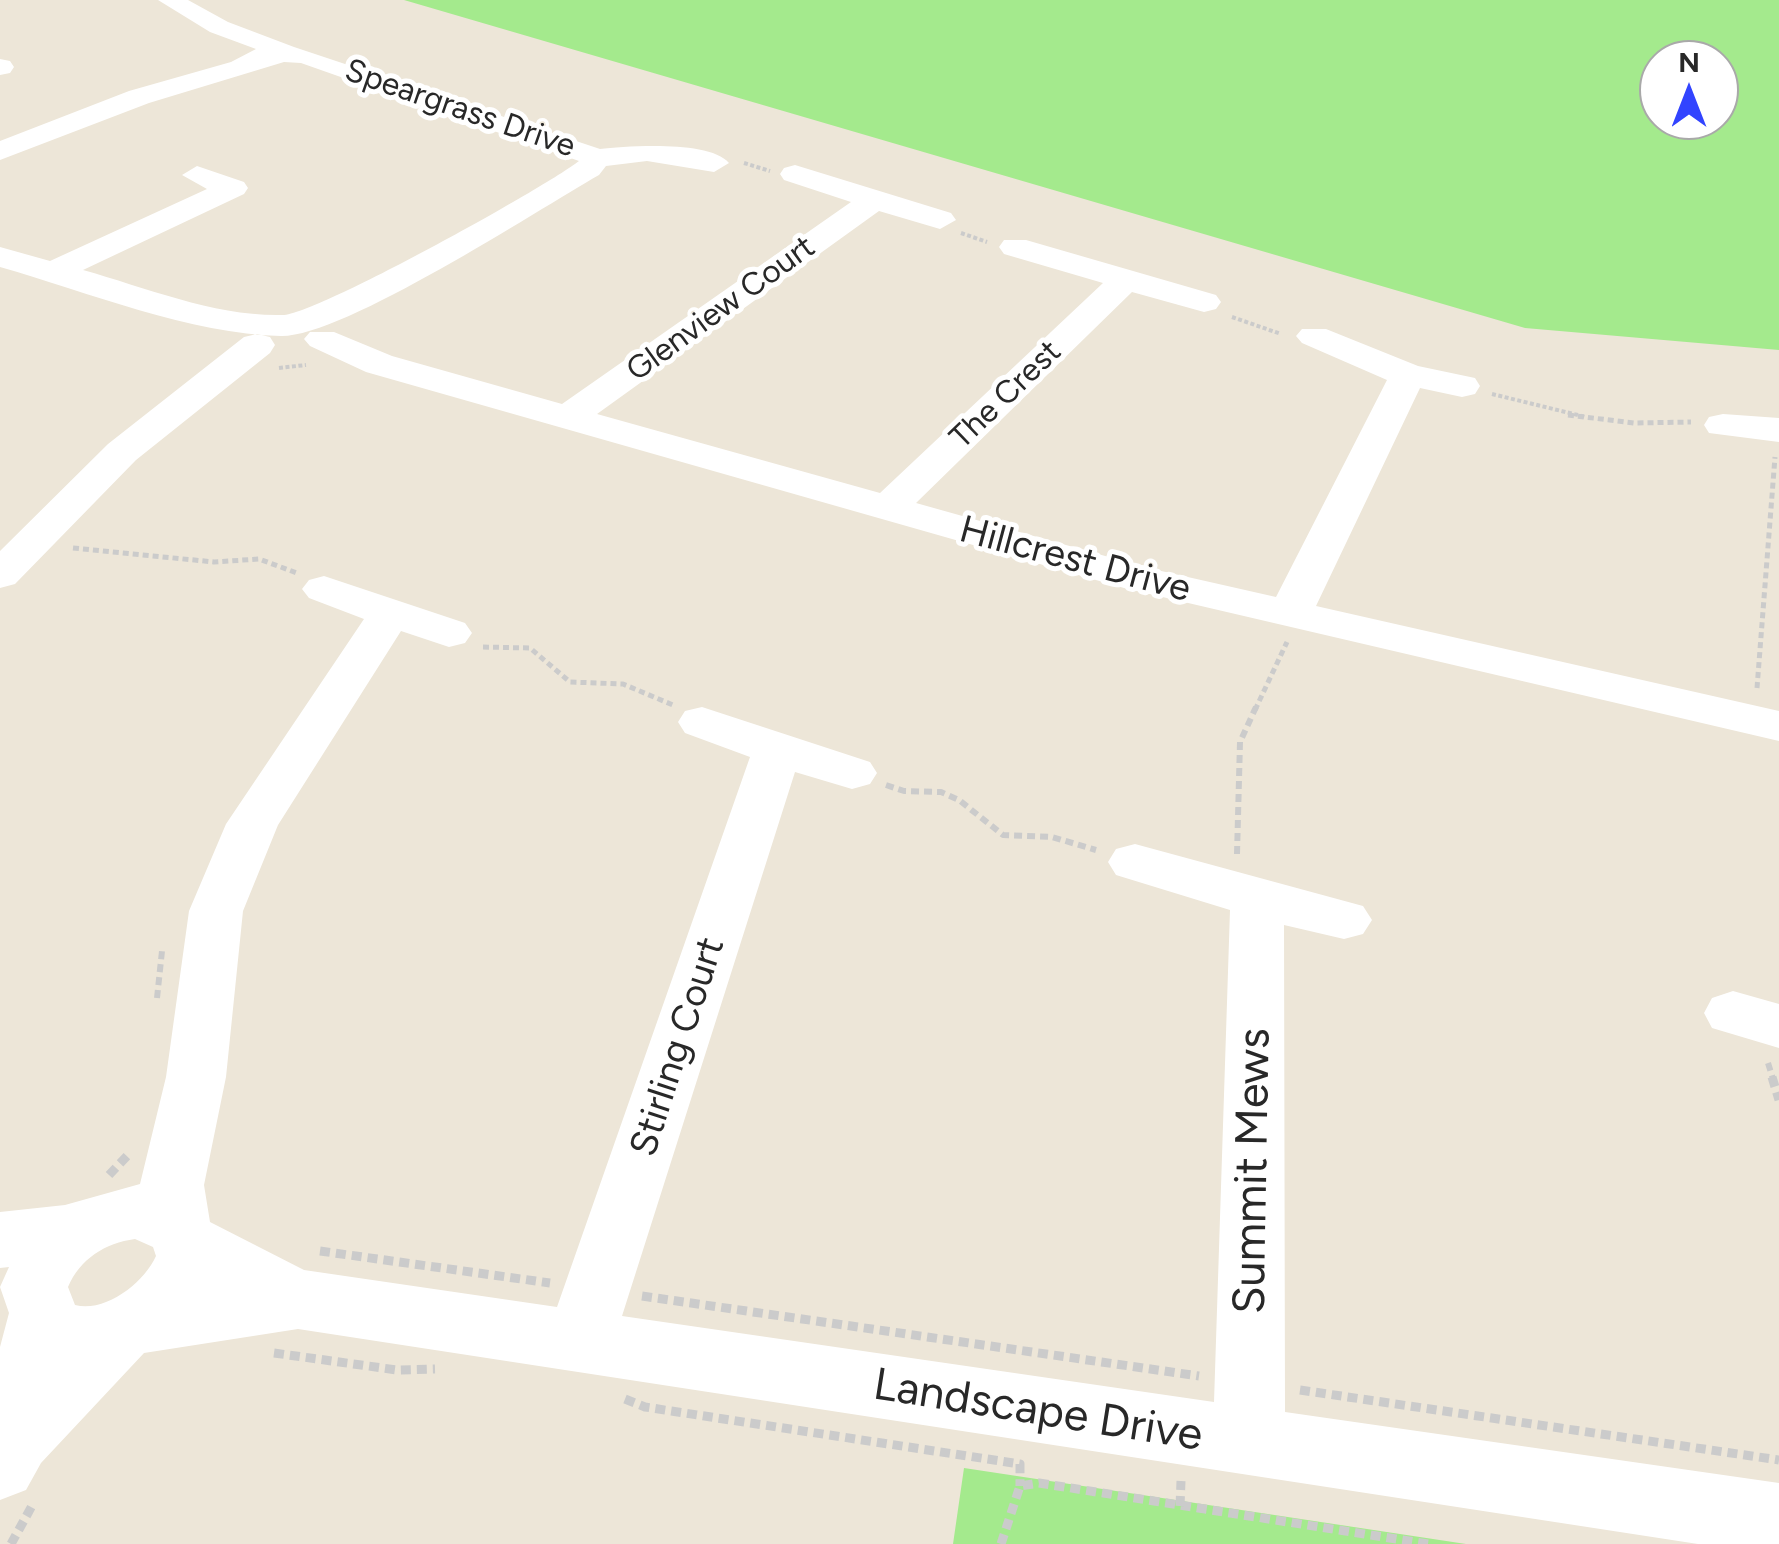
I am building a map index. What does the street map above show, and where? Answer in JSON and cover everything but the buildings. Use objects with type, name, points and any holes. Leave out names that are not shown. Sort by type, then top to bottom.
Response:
[{"type":"street","name":"Speargrass Drive","points":[[170,0],[264,53],[322,62],[568,144],[596,158],[640,152],[714,158]]},
{"type":"street","points":[[0,151],[264,53]]},
{"type":"street","name":"Speargrass Drive","points":[[0,575],[122,452],[203,390],[295,344],[364,296],[589,169],[596,158]]},
{"type":"street","name":"Glenview Court","points":[[794,173],[944,221]]},
{"type":"street","points":[[197,175],[270,197]]},
{"type":"street","points":[[54,272],[233,188]]},
{"type":"street","name":"Glenview Court","points":[[568,418],[874,200]]},
{"type":"street","points":[[1012,246],[1209,303]]},
{"type":"street","name":"Hillcrest Drive","points":[[0,257],[295,344],[379,364],[888,509],[1280,625],[1767,712]]},
{"type":"street","name":"The Crest","points":[[888,509],[1125,280]]},
{"type":"street","points":[[1306,335],[1408,375],[1462,386]]},
{"type":"street","points":[[1280,625],[1408,375]]},
{"type":"street","points":[[1723,425],[1775,430]]},
{"type":"street","points":[[324,589],[450,634]]},
{"type":"street","points":[[7,1452],[128,1327],[172,1294],[184,1276],[182,1234],[172,1184],[196,1076],[216,911],[252,824],[390,613]]},
{"type":"street","points":[[702,722],[852,774]]},
{"type":"street","name":"Stirling Court","points":[[598,1342],[777,750]]},
{"type":"street","points":[[1135,862],[1246,896],[1344,920]]},
{"type":"street","name":"Summit Mews","points":[[1246,896],[1249,1413]]},
{"type":"street","points":[[7,1452],[25,1302],[40,1268],[80,1227],[144,1180],[182,1131]]},
{"type":"street","points":[[0,1240],[80,1227],[139,1211],[161,1215],[182,1234]]},
{"type":"street","name":"Landscape Drive","points":[[182,1234],[225,1266],[286,1300]]},
{"type":"street","name":"Landscape Drive","points":[[128,1327],[286,1300],[598,1342],[1249,1413],[1779,1520]]},
{"type":"street","points":[[25,1302],[74,1336],[128,1327]]},
{"type":"path","points":[[714,158],[794,173]]},
{"type":"path","points":[[944,221],[1012,246]]},
{"type":"path","points":[[1209,303],[1306,335]]},
{"type":"path","points":[[1462,386],[1569,415],[1634,423],[1723,425]]},
{"type":"path","points":[[1767,712],[1775,430]]},
{"type":"path","points":[[46,529],[70,532],[54,546],[214,562],[259,559],[283,565],[324,589]]},
{"type":"path","points":[[1246,896],[1240,742],[1288,639],[1280,625]]},
{"type":"path","points":[[450,634],[486,648],[530,648],[570,682],[645,689],[702,722]]},
{"type":"path","points":[[852,774],[904,791],[941,792],[959,800],[1003,835],[1052,837],[1135,862]]},
{"type":"path","points":[[1759,1030],[1779,1100]]},
{"type":"path","points":[[286,1300],[598,1342],[1249,1413],[1779,1460]]},
{"type":"path","points":[[286,1300],[318,1355],[417,1372],[446,1367]]},
{"type":"path","points":[[598,1342],[645,1407],[1020,1464],[1020,1486],[1001,1544]]},
{"type":"path","points":[[1020,1486],[1039,1483],[1428,1544]]},
{"type":"green space","points":[[404,0],[1779,0],[1779,350],[1525,328]]},
{"type":"green space","points":[[964,1468],[1466,1544],[953,1544]]}]
